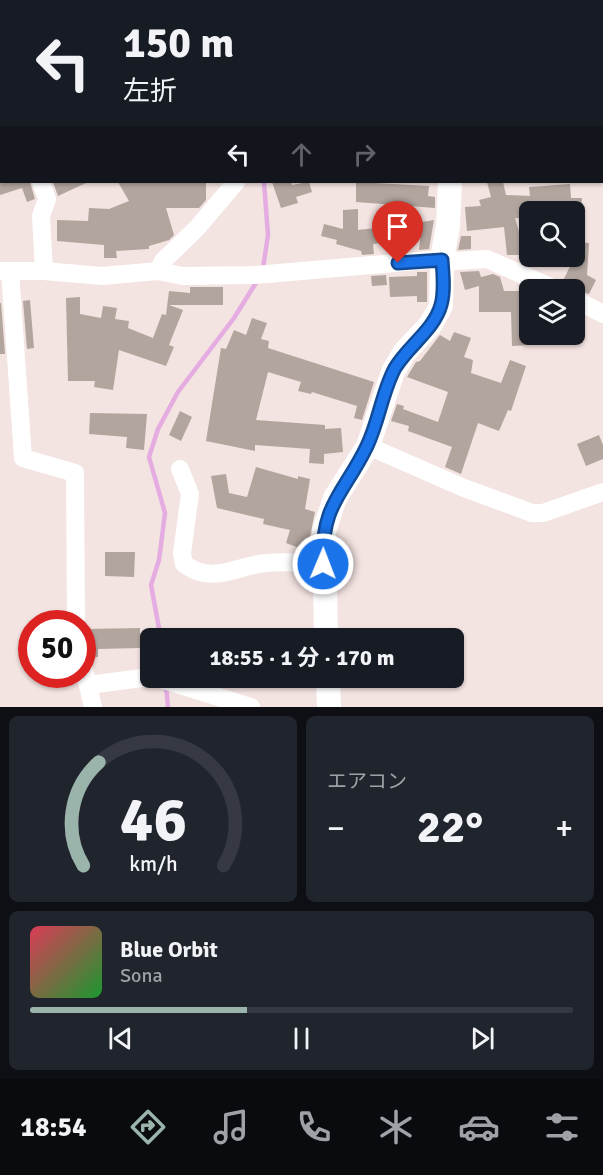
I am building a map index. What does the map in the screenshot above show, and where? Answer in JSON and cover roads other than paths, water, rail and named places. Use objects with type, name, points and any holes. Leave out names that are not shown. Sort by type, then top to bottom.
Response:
[{"type":"main road","points":[[326,628],[324,531],[334,498],[368,446],[393,372],[404,353],[431,324],[441,306],[442,258],[448,226],[450,183]]},
{"type":"main road","points":[[328,688],[329,707]]},
{"type":"street","points":[[41,183],[47,199],[41,216],[44,271]]},
{"type":"street","points":[[158,271],[163,261],[197,228],[235,183]]},
{"type":"street","points":[[76,610],[75,473],[23,458],[5,271],[44,271],[102,276],[158,271],[183,276],[263,274],[442,258],[456,261],[487,259],[532,279]]},
{"type":"street","points":[[585,305],[603,314]]},
{"type":"street","points":[[368,446],[464,488],[531,513],[543,513],[603,492]]},
{"type":"street","points":[[180,468],[190,494],[182,553],[184,564],[193,571],[214,576],[258,564],[280,562],[323,564]]},
{"type":"street","points":[[96,684],[140,678]]},
{"type":"street","points":[[89,688],[93,707]]},
{"type":"street","points":[[192,688],[251,707]]},
{"type":"waterway","points":[[263,268],[268,235],[264,183]]},
{"type":"waterway","points":[[159,628],[151,585],[159,560],[165,513],[149,457],[158,429],[178,392],[234,318],[259,278]]},
{"type":"waterway","points":[[166,688],[168,707]]}]
